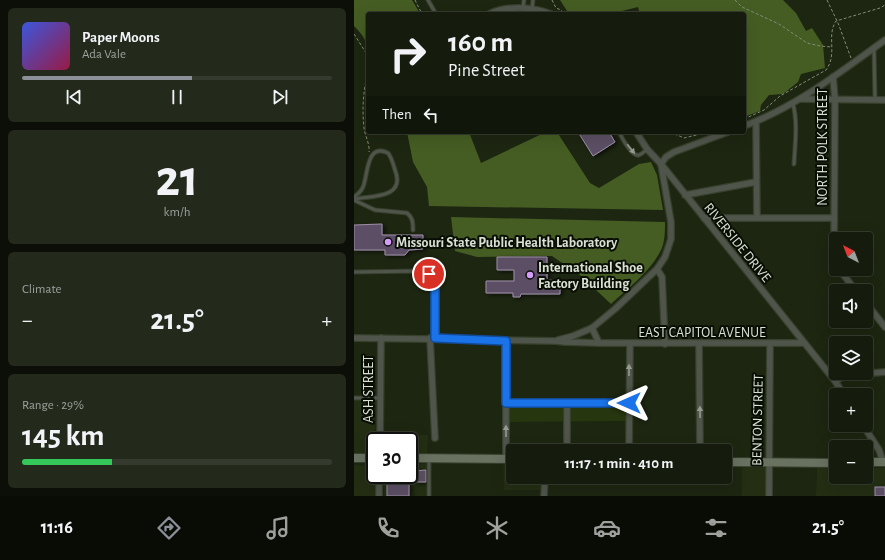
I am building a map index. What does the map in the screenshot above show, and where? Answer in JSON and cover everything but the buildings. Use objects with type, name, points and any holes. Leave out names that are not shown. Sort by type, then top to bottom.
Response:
[{"type":"main road","points":[[354,458],[366,458]]},
{"type":"main road","points":[[418,458],[506,459]]},
{"type":"main road","points":[[732,462],[829,463]]},
{"type":"main road","points":[[873,462],[884,462]]},
{"type":"street","points":[[493,12],[511,8],[532,9],[543,12]]},
{"type":"street","points":[[746,125],[793,104],[834,77],[885,40]]},
{"type":"street","name":"NORTH POLK STREET","points":[[834,77],[834,232]]},
{"type":"street","points":[[801,99],[885,100]]},
{"type":"street","points":[[756,122],[757,218]]},
{"type":"street","name":"RIVERSIDE DRIVE","points":[[637,134],[647,149],[686,195],[840,388]]},
{"type":"street","points":[[661,164],[666,157],[674,152],[723,134]]},
{"type":"street","name":"EAST CAPITOL AVENUE","points":[[555,341],[573,336],[592,328],[615,309],[657,269],[665,257],[671,239],[671,233],[669,206],[661,164]]},
{"type":"street","points":[[686,195],[756,182]]},
{"type":"street","points":[[704,218],[834,218]]},
{"type":"street","points":[[657,269],[662,277],[665,344]]},
{"type":"street","points":[[844,276],[851,284]]},
{"type":"street","points":[[873,312],[885,327]]},
{"type":"street","points":[[592,328],[599,343]]},
{"type":"street","name":"EAST CAPITOL AVENUE","points":[[354,338],[432,338],[665,344],[804,343]]},
{"type":"street","name":"ASH STREET","points":[[380,432],[381,338]]},
{"type":"street","points":[[432,338],[435,438]]},
{"type":"street","points":[[506,341],[506,403],[509,444]]},
{"type":"street","points":[[629,444],[630,343]]},
{"type":"street","points":[[699,344],[700,444]]},
{"type":"street","name":"BENTON STREET","points":[[769,496],[770,344]]},
{"type":"street","points":[[835,381],[847,375],[885,372]]},
{"type":"street","points":[[506,403],[629,403]]},
{"type":"street","points":[[567,403],[567,444]]},
{"type":"street","points":[[867,432],[879,450],[884,462]]},
{"type":"street","points":[[379,496],[380,484]]},
{"type":"street","points":[[544,496],[545,484]]},
{"type":"lane","points":[[428,0],[435,12]]},
{"type":"lane","points":[[523,9],[524,0]]},
{"type":"lane","points":[[532,9],[533,0]]},
{"type":"lane","points":[[874,48],[875,100]]},
{"type":"lane","points":[[793,104],[796,129],[794,164]]},
{"type":"lane","points":[[620,134],[631,152],[635,155],[639,155],[647,149]]},
{"type":"lane","points":[[374,153],[388,153],[397,174],[398,183],[394,189],[389,193],[354,199],[362,189],[368,162],[374,153]]},
{"type":"lane","points":[[354,199],[375,210],[407,213],[411,216],[413,221],[412,230]]},
{"type":"lane","points":[[354,272],[417,271],[429,274],[435,284],[432,338]]},
{"type":"lane","points":[[354,398],[380,398]]},
{"type":"lane","points":[[429,459],[429,496]]},
{"type":"path","points":[[415,0],[421,12]]},
{"type":"path","points":[[552,0],[556,8],[563,12]]},
{"type":"path","points":[[735,0],[742,7],[779,24],[807,43],[832,47]]},
{"type":"path","points":[[827,0],[849,51],[852,63]]},
{"type":"path","points":[[746,118],[764,110],[780,96],[826,70],[831,64],[832,28],[837,21],[880,8],[885,5]]},
{"type":"path","points":[[354,34],[366,53]]},
{"type":"path","points":[[366,80],[363,100],[364,130],[370,148],[368,162]]},
{"type":"path","points":[[675,134],[684,138],[701,134]]},
{"type":"shaded area","points":[[354,400],[376,400],[375,432],[366,432],[366,453],[354,453]]},
{"type":"shaded area","points":[[510,406],[623,406],[625,408],[626,421],[509,422]]},
{"type":"shaded area","points":[[418,435],[428,435],[427,455],[418,455]]},
{"type":"shaded area","points":[[418,464],[427,464],[427,496],[384,496],[384,484],[418,484]]},
{"type":"shaded area","points":[[503,464],[506,464],[506,484],[543,484],[543,490],[504,490]]},
{"type":"shaded area","points":[[354,465],[366,466],[366,484],[376,484],[376,496],[354,496]]},
{"type":"shaded area","points":[[742,467],[765,468],[766,496],[742,496]]},
{"type":"shaded area","points":[[817,467],[829,467],[829,484],[873,484],[873,468],[885,468],[885,496],[816,496]]},
{"type":"green space","points":[[354,0],[412,0],[418,12],[366,12],[366,42],[354,26]]},
{"type":"green space","points":[[560,0],[783,0],[796,13],[806,31],[812,28],[823,45],[825,68],[801,74],[798,82],[783,94],[769,95],[761,105],[760,111],[746,116],[746,12],[639,12],[638,7],[622,12],[568,12]]},
{"type":"green space","points":[[407,134],[470,134],[481,163],[542,134],[558,134],[590,183],[599,188],[639,164],[651,162],[657,175],[663,210],[429,206],[427,187],[413,162]]},
{"type":"green space","points":[[451,217],[665,222],[665,233],[662,249],[650,267],[611,304],[580,275],[552,256],[477,257],[455,251]]},
{"type":"place","name":"Missouri State Public Health Laboratory","points":[[388,242]]},
{"type":"place","name":"International Shoe Factory Building","points":[[530,275]]},
{"type":"route","points":[[429,274],[435,284],[435,338],[506,341],[506,403],[629,403]]}]
